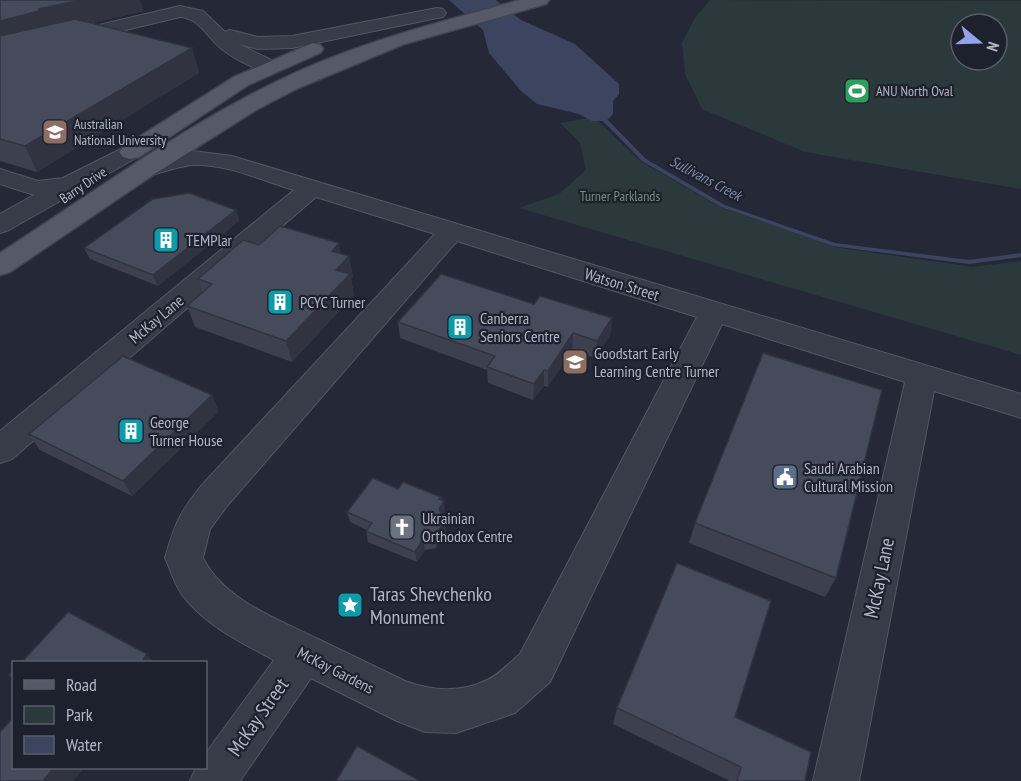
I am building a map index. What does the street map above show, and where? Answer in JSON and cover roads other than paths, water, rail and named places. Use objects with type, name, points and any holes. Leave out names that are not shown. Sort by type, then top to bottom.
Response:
[{"type":"main road","name":"Barry Drive","points":[[0,266],[140,159],[268,73],[326,45],[485,0]]},
{"type":"main road","name":"Barry Drive","points":[[268,73],[293,72],[385,38],[471,20],[540,0]]},
{"type":"main road","points":[[268,73],[299,78],[333,73],[392,48],[451,29],[471,20]]},
{"type":"main road","name":"Barry Drive","points":[[239,111],[262,92],[268,73]]},
{"type":"main road","name":"Barry Drive","points":[[0,238],[140,159],[210,129],[299,78]]},
{"type":"street","points":[[116,26],[177,4],[192,12],[206,25],[235,63],[268,73]]},
{"type":"street","points":[[0,54],[116,26],[147,22],[206,25],[245,41],[280,43],[445,11]]},
{"type":"street","name":"Watson Street","points":[[210,129],[202,138],[202,149],[224,161]]},
{"type":"street","name":"Watson Street","points":[[0,225],[68,185],[140,159],[161,163],[191,157],[224,161],[1021,406]]},
{"type":"street","points":[[0,176],[40,188],[68,185]]},
{"type":"street","name":"McKay Lane","points":[[0,450],[312,188]]},
{"type":"street","name":"McKay Gardens","points":[[452,231],[214,495],[193,524],[184,558],[196,583],[223,608],[247,625],[397,700],[425,710],[456,711],[500,698],[535,668],[714,312]]},
{"type":"street","name":"McKay Lane","points":[[836,781],[922,375]]},
{"type":"street","name":"McKay Street","points":[[213,781],[304,653]]},
{"type":"water","points":[[449,0],[496,0],[521,20],[575,44],[619,84],[619,94],[613,101],[613,114],[606,121],[592,121],[579,114],[537,104],[521,91],[489,53],[483,30]]},
{"type":"waterway","name":"Sullivans Creek","points":[[598,113],[644,160],[723,206],[834,245],[969,262],[1021,255]]},
{"type":"place","name":"ANU North Oval","points":[[857,91]]},
{"type":"place","name":"Australian National University","points":[[55,132]]},
{"type":"place","name":"TEMPlar","points":[[166,240]]},
{"type":"place","name":"PCYC Turner","points":[[280,302]]},
{"type":"place","name":"Canberra Seniors Centre","points":[[460,327]]},
{"type":"place","name":"Goodstart Early Learning Centre Turner","points":[[575,362]]},
{"type":"place","name":"George Turner House","points":[[131,431]]},
{"type":"place","name":"Saudi Arabian Cultural Mission","points":[[785,477]]},
{"type":"place","name":"Ukrainian Orthodox Centre","points":[[402,527]]},
{"type":"place","name":"Taras Shevchenko Monument","points":[[350,605]]},
{"type":"park label","name":"Turner Parklands","points":[[620,196]]}]
